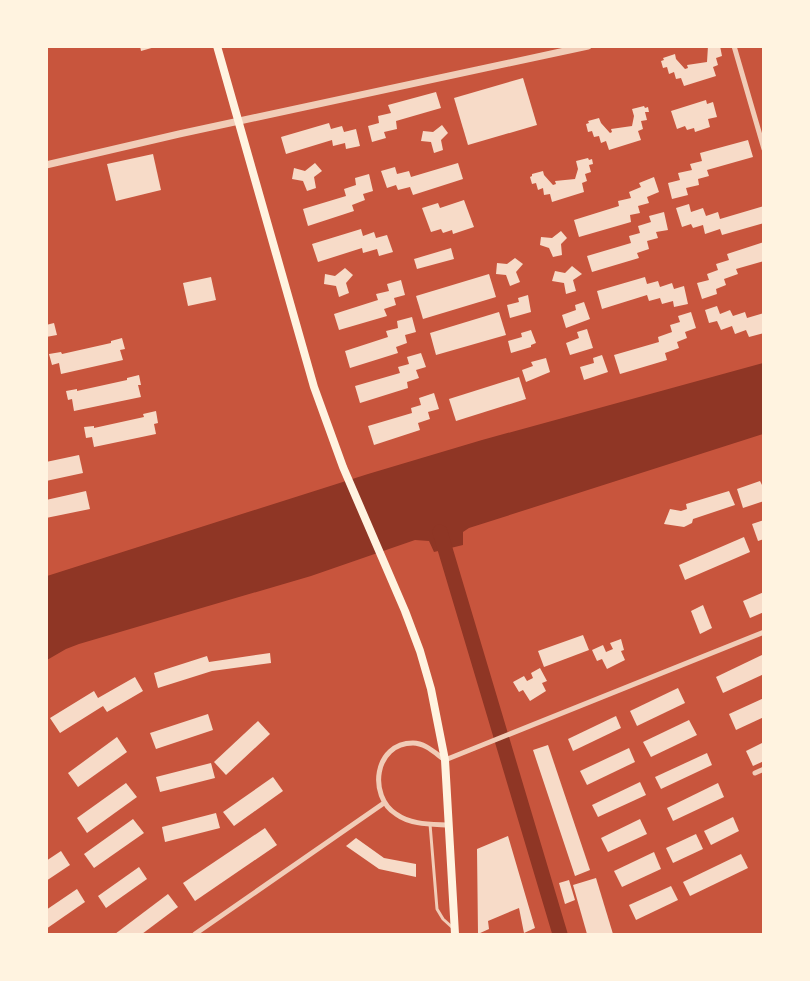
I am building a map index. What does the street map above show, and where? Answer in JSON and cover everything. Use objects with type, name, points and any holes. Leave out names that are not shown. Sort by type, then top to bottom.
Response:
[{"type":"main road","points":[[217,46],[314,387],[343,467],[420,651],[440,727],[445,760],[455,933]]},
{"type":"street","points":[[46,165],[588,46]]},
{"type":"street","points":[[734,46],[764,149]]},
{"type":"street","points":[[450,825],[406,820],[395,814],[384,802],[379,790],[378,776],[382,762],[390,752],[400,746],[413,743],[425,746],[445,760],[764,632]]},
{"type":"street","points":[[755,772],[764,769]]},
{"type":"street","points":[[195,934],[384,802]]},
{"type":"lane","points":[[430,824],[437,909],[455,933]]},
{"type":"shaded area","points":[[763,363],[763,434],[469,528],[463,532],[463,545],[434,552],[429,541],[415,540],[311,576],[79,644],[47,660],[47,576],[482,440]]},
{"type":"building","points":[[140,46],[155,46],[155,47],[141,51]]},
{"type":"building","points":[[708,46],[720,46],[722,56],[716,58],[718,65],[713,67],[716,76],[684,86],[681,78],[676,79],[674,72],[669,74],[667,67],[663,68],[661,61],[664,60],[663,58],[675,54],[676,59],[685,69],[688,68],[687,65],[707,62]]},
{"type":"building","points":[[523,78],[537,125],[468,145],[454,98]]},
{"type":"building","points":[[436,92],[441,108],[396,121],[397,129],[384,132],[386,138],[372,142],[368,126],[379,123],[378,116],[391,113],[388,105]]},
{"type":"building","points":[[706,100],[707,104],[713,102],[717,117],[708,119],[710,127],[695,132],[694,128],[687,130],[685,126],[677,129],[671,111]]},
{"type":"building","points":[[648,107],[649,112],[645,112],[647,120],[641,121],[643,129],[638,131],[641,140],[609,150],[606,141],[601,143],[599,136],[594,137],[592,131],[588,132],[586,124],[589,123],[588,121],[599,118],[610,133],[611,129],[632,126],[634,116],[632,109]]},
{"type":"building","points":[[329,123],[331,129],[342,126],[344,132],[356,129],[360,146],[346,149],[345,143],[333,146],[332,140],[286,154],[281,137]]},
{"type":"building","points":[[442,125],[448,133],[441,140],[443,150],[434,153],[431,142],[421,141],[423,131],[433,132]]},
{"type":"building","points":[[748,140],[753,157],[707,170],[709,176],[698,179],[699,185],[686,188],[688,195],[672,199],[668,183],[680,180],[678,173],[692,170],[690,164],[702,161],[700,153]]},
{"type":"building","points":[[153,154],[161,190],[116,201],[107,164]]},
{"type":"building","points":[[592,159],[593,164],[589,165],[591,172],[585,174],[587,181],[582,183],[584,192],[552,202],[550,194],[544,195],[543,188],[538,190],[536,183],[532,184],[530,177],[532,174],[543,171],[553,185],[556,184],[555,181],[575,179],[578,169],[576,161]]},
{"type":"building","points":[[315,163],[322,171],[314,177],[316,188],[307,191],[303,181],[292,179],[294,168],[305,171]]},
{"type":"building","points":[[458,163],[463,179],[413,195],[410,187],[398,190],[396,185],[387,188],[381,171],[395,167],[397,174],[409,171],[411,177]]},
{"type":"building","points":[[369,174],[373,191],[363,194],[365,200],[352,205],[354,211],[308,226],[303,209],[346,196],[344,189],[356,185],[355,178]]},
{"type":"building","points":[[654,177],[659,192],[647,197],[649,203],[638,206],[640,213],[630,215],[631,222],[579,237],[574,220],[619,206],[618,201],[631,198],[629,192],[641,187],[639,183]]},
{"type":"building","points":[[464,200],[474,227],[453,234],[452,230],[443,233],[441,229],[431,232],[422,208],[438,203],[440,208]]},
{"type":"building","points":[[689,204],[691,212],[703,208],[706,216],[718,212],[720,219],[764,206],[764,223],[722,235],[720,229],[705,234],[703,225],[693,228],[691,224],[682,227],[676,208]]},
{"type":"building","points":[[664,212],[668,230],[656,232],[658,238],[647,241],[649,249],[637,253],[639,258],[592,272],[587,256],[631,243],[629,236],[640,233],[638,226],[651,222],[649,216]]},
{"type":"building","points":[[361,229],[363,236],[374,232],[376,238],[387,235],[393,252],[379,256],[377,249],[363,253],[362,248],[318,262],[312,244]]},
{"type":"building","points":[[561,231],[567,238],[561,244],[562,255],[553,257],[549,248],[540,245],[541,237],[552,238]]},
{"type":"building","points":[[764,242],[764,261],[736,269],[738,274],[724,279],[726,285],[716,289],[717,294],[702,299],[697,283],[709,280],[707,274],[718,270],[716,264],[729,260],[727,254]]},
{"type":"building","points":[[451,248],[454,259],[417,269],[414,259]]},
{"type":"building","points":[[515,258],[523,264],[516,272],[520,282],[510,286],[506,275],[496,274],[497,263],[507,264]]},
{"type":"building","points":[[572,266],[582,274],[573,280],[576,291],[566,294],[564,283],[552,281],[555,271],[565,273]]},
{"type":"building","points":[[345,268],[353,275],[346,283],[349,293],[339,297],[336,286],[324,284],[325,274],[335,276]]},
{"type":"building","points":[[489,274],[496,297],[423,319],[416,296]]},
{"type":"building","points":[[211,277],[216,300],[188,306],[183,283]]},
{"type":"building","points":[[645,277],[647,284],[658,281],[660,287],[672,283],[674,289],[684,286],[688,304],[674,307],[673,301],[662,304],[660,298],[649,301],[647,295],[602,309],[597,291]]},
{"type":"building","points":[[401,280],[405,295],[394,298],[396,305],[384,309],[387,316],[339,330],[334,314],[378,300],[376,294],[389,291],[387,284]]},
{"type":"building","points":[[528,295],[531,312],[510,318],[507,305],[519,302],[518,298]]},
{"type":"building","points":[[584,302],[590,319],[566,328],[562,315],[576,310],[575,305]]},
{"type":"building","points":[[717,306],[720,314],[730,310],[733,316],[745,312],[747,318],[764,313],[764,333],[749,337],[746,330],[735,334],[732,326],[721,330],[717,321],[709,323],[705,310]]},
{"type":"building","points":[[499,312],[506,335],[436,355],[430,333]]},
{"type":"building","points":[[691,312],[696,328],[685,332],[687,338],[677,342],[679,348],[665,353],[667,360],[620,374],[614,355],[659,342],[658,337],[672,332],[670,325],[680,322],[678,316]]},
{"type":"building","points":[[412,317],[416,332],[405,335],[407,343],[396,347],[398,353],[350,368],[345,351],[388,337],[386,331],[398,328],[397,321]]},
{"type":"building","points":[[54,323],[57,335],[46,337],[46,325]]},
{"type":"building","points":[[587,329],[593,348],[570,355],[566,343],[579,338],[577,332]]},
{"type":"building","points":[[531,330],[536,343],[531,347],[511,353],[508,341],[522,337],[521,333]]},
{"type":"building","points":[[122,338],[125,349],[120,350],[123,360],[61,374],[59,363],[52,365],[49,354],[61,352],[62,354],[111,343],[111,341]]},
{"type":"building","points":[[421,353],[426,367],[416,370],[419,378],[407,382],[408,388],[360,403],[355,386],[400,373],[398,367],[409,364],[407,357]]},
{"type":"building","points":[[602,355],[608,372],[584,380],[580,367],[594,363],[593,358]]},
{"type":"building","points":[[546,358],[550,372],[526,382],[522,370],[533,366],[531,362]]},
{"type":"building","points":[[139,375],[141,385],[138,385],[141,397],[74,411],[72,399],[68,400],[66,391],[77,389],[77,391],[127,380],[127,378]]},
{"type":"building","points":[[519,377],[526,399],[456,421],[449,399]]},
{"type":"building","points":[[434,393],[439,409],[428,412],[430,419],[418,423],[420,430],[374,445],[368,426],[412,413],[411,408],[421,405],[419,398]]},
{"type":"building","points":[[156,411],[158,423],[154,424],[156,434],[94,447],[92,437],[86,438],[84,427],[94,426],[94,428],[144,417],[143,414]]},
{"type":"building","points":[[79,455],[83,473],[46,481],[46,462]]},
{"type":"building","points":[[760,481],[764,485],[764,501],[743,508],[737,489]]},
{"type":"building","points":[[86,491],[90,509],[46,518],[46,500]]},
{"type":"building","points":[[729,491],[735,505],[693,519],[692,523],[684,527],[664,524],[670,509],[681,511],[687,509],[686,504]]},
{"type":"building","points":[[764,520],[764,539],[758,541],[752,524]]},
{"type":"building","points":[[744,537],[750,552],[685,580],[679,565]]},
{"type":"building","points":[[764,592],[764,612],[750,618],[743,601]]},
{"type":"building","points":[[703,605],[712,628],[700,634],[691,611]]},
{"type":"building","points":[[583,635],[589,650],[544,667],[538,651]]},
{"type":"building","points":[[621,639],[624,650],[621,651],[625,660],[607,669],[602,659],[597,661],[592,650],[603,645],[606,652],[613,649],[610,643]]},
{"type":"building","points":[[270,653],[271,663],[212,671],[158,688],[154,673],[207,656],[209,662]]},
{"type":"building","points":[[764,654],[764,674],[723,693],[716,677]]},
{"type":"building","points":[[540,668],[547,681],[542,683],[546,691],[530,701],[523,690],[519,692],[513,682],[524,676],[527,681],[533,678],[531,673]]},
{"type":"building","points":[[135,677],[143,691],[107,712],[103,706],[60,733],[50,718],[94,691],[98,698]]},
{"type":"building","points":[[678,688],[685,703],[637,726],[630,711]]},
{"type":"building","points":[[764,698],[764,717],[736,730],[729,714]]},
{"type":"building","points":[[208,714],[213,730],[156,749],[150,733]]},
{"type":"building","points":[[616,716],[621,728],[573,751],[568,739]]},
{"type":"building","points":[[689,720],[697,735],[651,757],[643,742]]},
{"type":"building","points":[[258,721],[270,734],[226,775],[214,762]]},
{"type":"building","points":[[117,737],[127,752],[78,787],[68,773]]},
{"type":"building","points":[[764,742],[764,761],[753,766],[746,751]]},
{"type":"building","points":[[548,745],[590,870],[575,876],[533,750]]},
{"type":"building","points":[[629,748],[635,762],[587,785],[580,771]]},
{"type":"building","points":[[707,753],[712,765],[661,789],[655,777]]},
{"type":"building","points":[[211,763],[215,778],[160,792],[156,777]]},
{"type":"building","points":[[273,777],[283,791],[234,826],[223,812]]},
{"type":"building","points":[[640,782],[646,795],[598,817],[592,805]]},
{"type":"building","points":[[126,783],[137,797],[87,833],[77,818]]},
{"type":"building","points":[[718,783],[724,797],[673,821],[667,808]]},
{"type":"building","points":[[216,813],[220,828],[165,842],[162,827]]},
{"type":"building","points":[[733,817],[739,831],[711,845],[704,831]]},
{"type":"building","points":[[133,819],[144,833],[94,868],[84,854]]},
{"type":"building","points":[[640,819],[647,834],[608,852],[601,838]]},
{"type":"building","points":[[265,828],[277,845],[195,901],[183,883]]},
{"type":"building","points":[[696,834],[703,849],[673,863],[666,848]]},
{"type":"building","points":[[508,836],[535,928],[524,933],[519,908],[488,921],[489,929],[478,934],[477,849]]},
{"type":"building","points":[[356,838],[384,858],[416,864],[416,877],[379,869],[346,846]]},
{"type":"building","points":[[61,851],[70,865],[46,881],[46,861]]},
{"type":"building","points":[[654,852],[661,869],[622,887],[614,871]]},
{"type":"building","points":[[741,854],[748,868],[690,896],[683,882]]},
{"type":"building","points":[[139,867],[147,879],[106,908],[98,896]]},
{"type":"building","points":[[596,878],[613,934],[587,934],[573,885]]},
{"type":"building","points":[[569,880],[575,900],[565,904],[559,883]]},
{"type":"building","points":[[671,886],[678,900],[636,920],[629,905]]},
{"type":"building","points":[[77,889],[85,902],[46,929],[46,910]]},
{"type":"building","points":[[168,894],[178,907],[142,934],[115,934]]},
{"type":"waterway","points":[[440,532],[560,934]]}]
